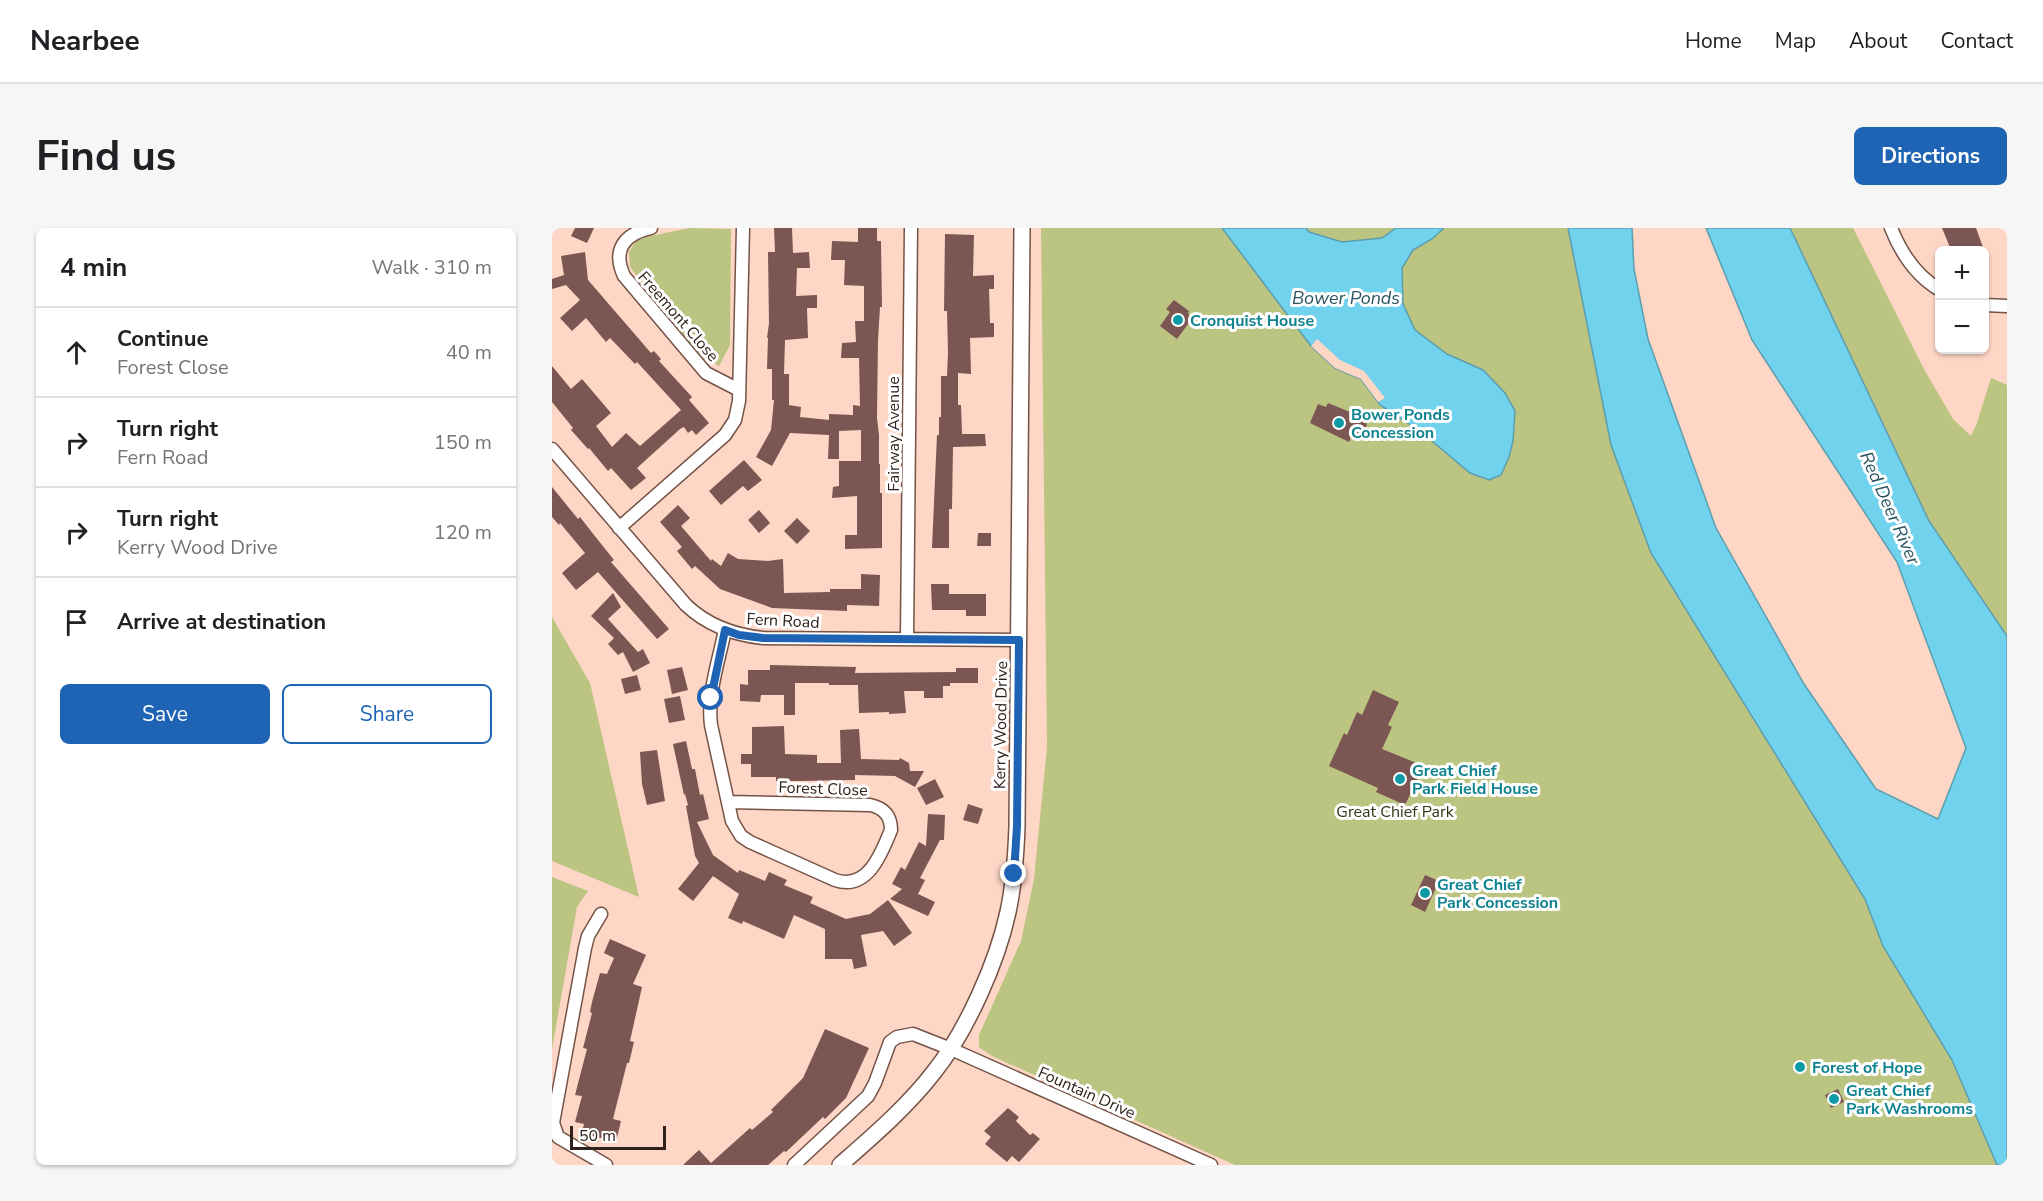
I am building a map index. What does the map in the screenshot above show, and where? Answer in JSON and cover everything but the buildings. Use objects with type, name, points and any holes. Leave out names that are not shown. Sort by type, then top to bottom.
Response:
[{"type":"street","name":"Freemont Close","points":[[651,228],[632,234],[623,244],[618,260],[624,276],[706,373],[739,390]]},
{"type":"street","name":"Freemont Close","points":[[619,528],[725,435],[735,420],[739,390],[743,228]]},
{"type":"street","name":"Fairway Avenue","points":[[907,639],[911,228]]},
{"type":"street","name":"Kerry Wood Drive","points":[[840,1165],[901,1109],[951,1049],[974,1004],[999,942],[1007,913],[1014,874],[1017,826],[1022,228]]},
{"type":"street","points":[[1891,228],[1912,267],[1935,286]]},
{"type":"street","points":[[1989,305],[2007,306]]},
{"type":"street","name":"Fern Road","points":[[552,449],[692,610],[725,630],[739,635],[763,638],[1019,640]]},
{"type":"street","name":"Forest Close","points":[[725,630],[711,698],[710,717],[732,821],[737,832],[745,839],[840,882],[853,882],[865,876],[875,864],[891,830],[887,814],[870,805],[728,802]]},
{"type":"street","points":[[601,914],[588,936],[585,948],[553,1123],[558,1137],[606,1165]]},
{"type":"street","name":"Fountain Drive","points":[[794,1165],[868,1096],[890,1042],[897,1036],[913,1034],[1210,1165]]},
{"type":"green space","points":[[689,228],[731,229],[730,345],[719,366],[697,353],[630,267],[629,252],[637,239]]},
{"type":"green space","name":"Great Chief Park","points":[[1041,228],[1568,228],[1611,445],[1865,899],[1883,946],[1952,1060],[1997,1165],[1235,1165],[992,1056],[979,1047],[979,1035],[1021,941],[1034,879],[1047,747]]},
{"type":"green space","points":[[1790,228],[1853,228],[1924,369],[1953,419],[1971,436],[1991,378],[2007,385],[2007,636],[1929,521]]},
{"type":"green space","points":[[552,617],[590,683],[639,897],[552,861]]},
{"type":"green space","points":[[552,877],[588,891],[577,907],[552,1049]]},
{"type":"water","name":"Bower Ponds","points":[[1222,228],[1306,228],[1309,232],[1342,242],[1382,238],[1396,228],[1444,228],[1432,239],[1413,250],[1402,268],[1403,304],[1415,330],[1447,354],[1483,370],[1505,393],[1515,411],[1513,441],[1501,475],[1489,480],[1470,473],[1420,431],[1380,405],[1361,379],[1335,368],[1311,346]]},
{"type":"water","name":"Red Deer River","points":[[1568,228],[1632,228],[1634,269],[1648,339],[1716,528],[1804,684],[1876,789],[1938,819],[1966,748],[1897,562],[1752,340],[1706,228],[1790,228],[1929,521],[2007,636],[2007,1165],[1997,1165],[1952,1060],[1883,946],[1865,899],[1651,553],[1611,445]]},
{"type":"pier","points":[[1317,339],[1340,360],[1364,371],[1385,398],[1378,402],[1361,379],[1335,368],[1311,346]]},
{"type":"place","name":"Cronquist House","points":[[1178,320]]},
{"type":"place","name":"Bower Ponds Concession","points":[[1339,423]]},
{"type":"place","name":"Great Chief Park Field House","points":[[1400,779]]},
{"type":"place","name":"Great Chief Park Concession","points":[[1425,893]]},
{"type":"place","name":"Forest of Hope","points":[[1800,1067]]},
{"type":"place","name":"Great Chief Park Washrooms","points":[[1834,1099]]},
{"type":"route","points":[[711,698],[725,630],[739,635],[763,638],[1019,640],[1017,826],[1014,874]]}]
